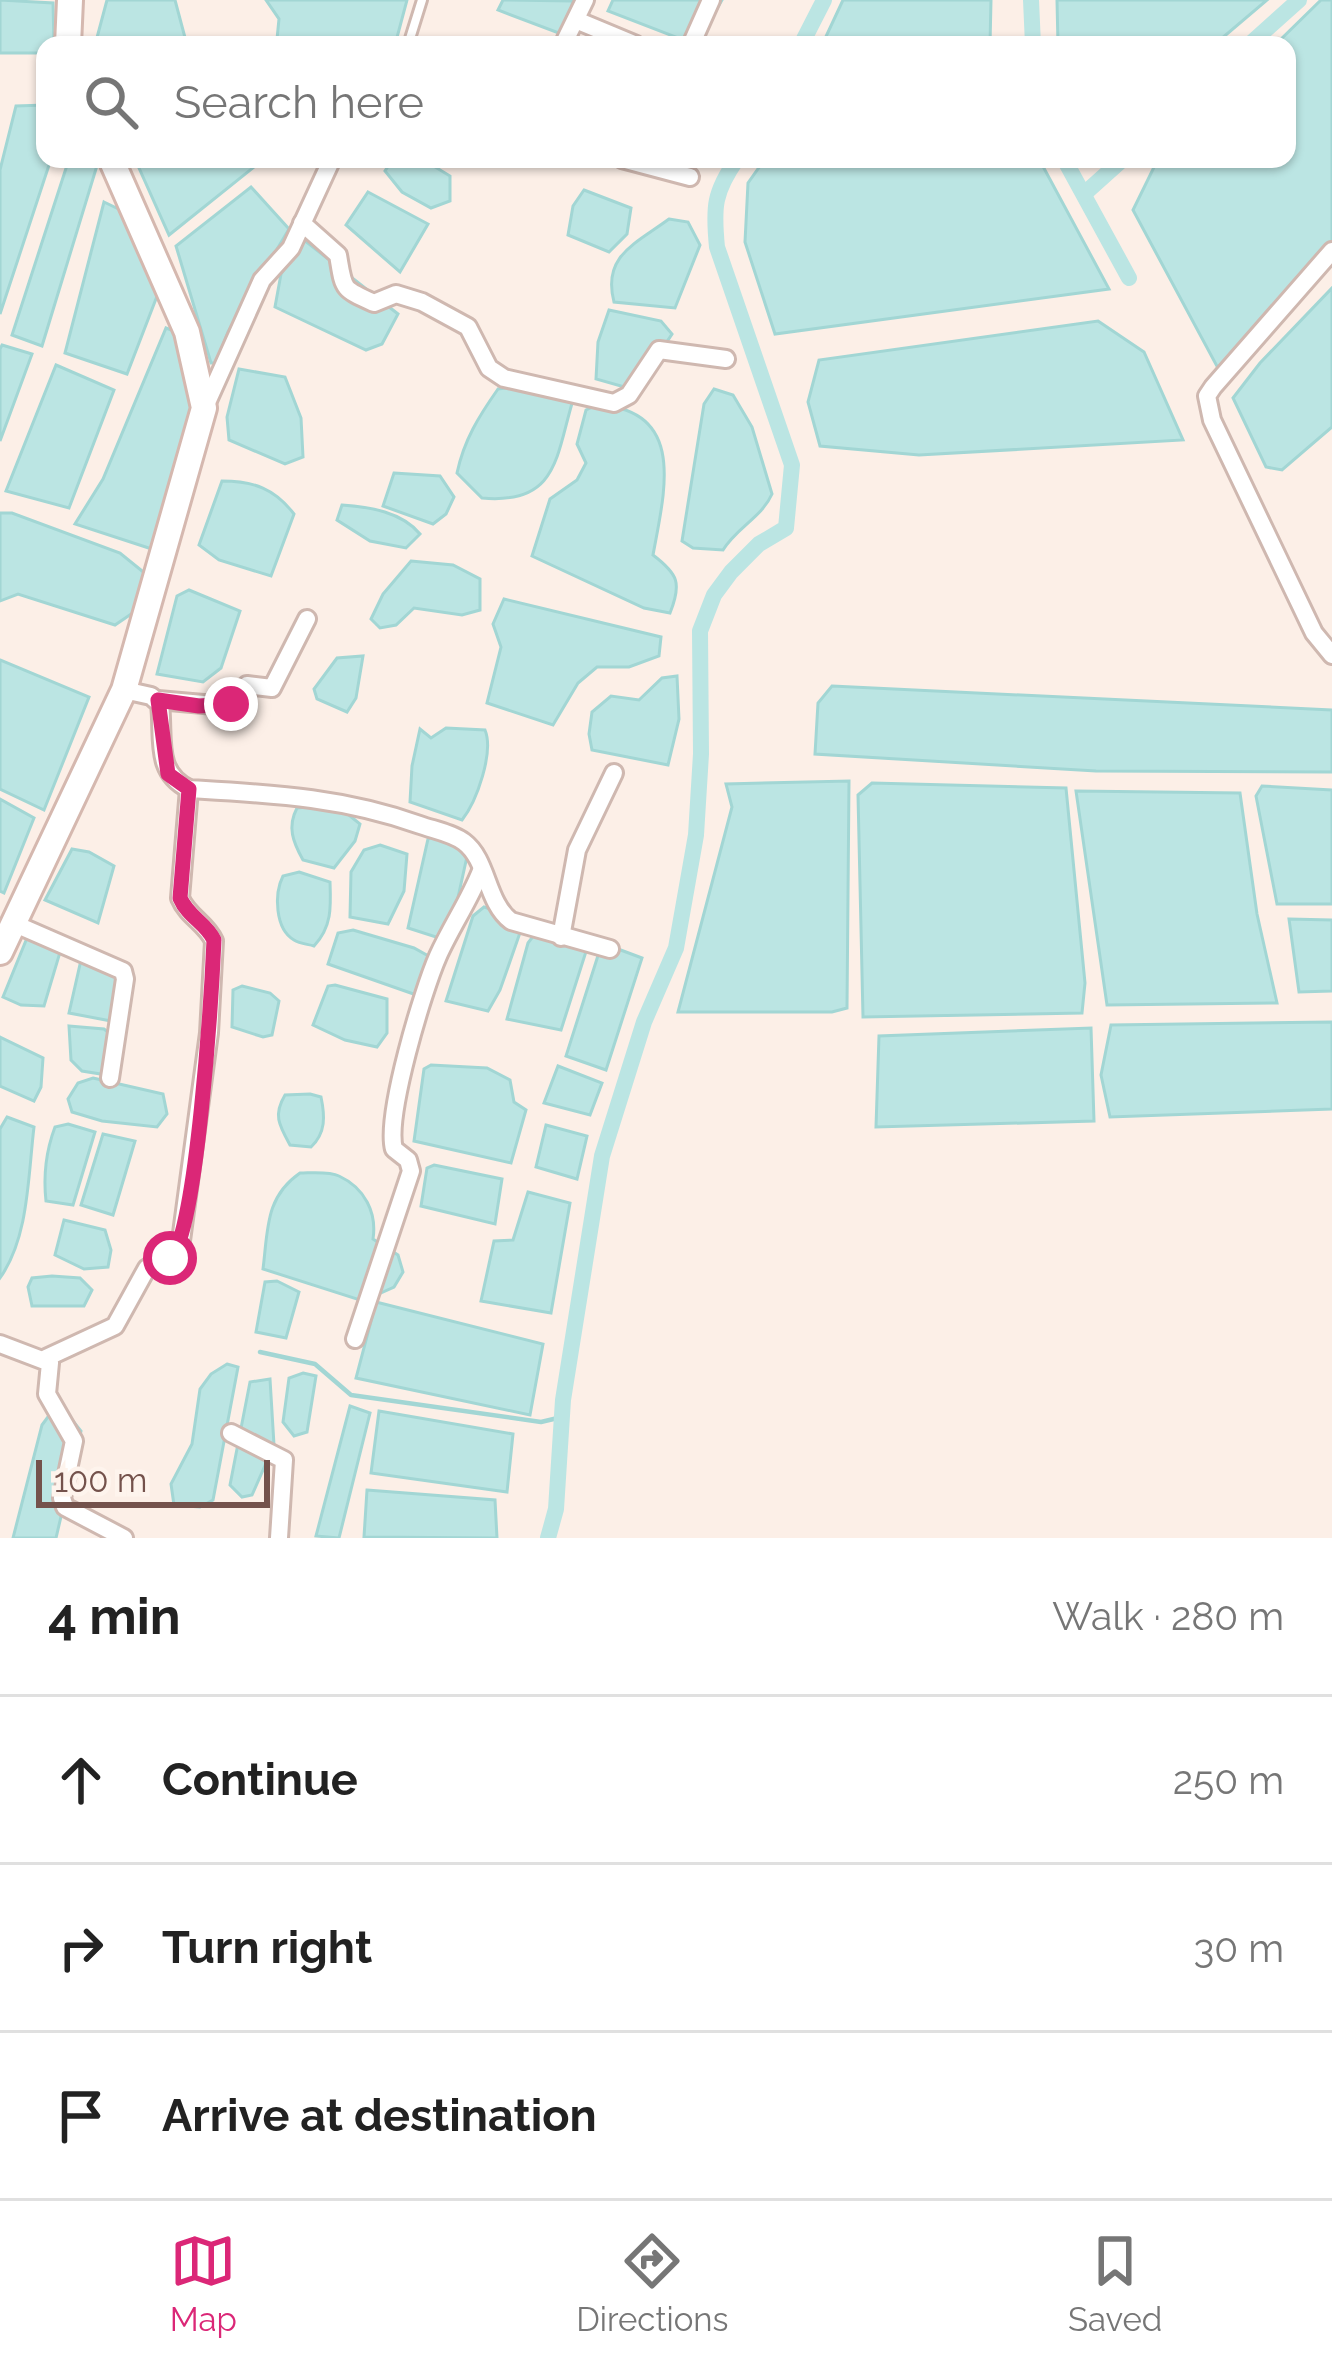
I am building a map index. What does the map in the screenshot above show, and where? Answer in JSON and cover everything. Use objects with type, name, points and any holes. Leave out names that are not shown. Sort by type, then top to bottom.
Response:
[{"type":"street","points":[[68,36],[70,0]]},
{"type":"street","points":[[568,36],[585,0]]},
{"type":"street","points":[[695,36],[711,0]]},
{"type":"street","points":[[576,20],[614,36]]},
{"type":"street","points":[[115,168],[187,332],[204,408]]},
{"type":"street","points":[[0,952],[124,690],[204,408],[266,273],[291,248],[328,168]]},
{"type":"street","points":[[654,168],[690,178]]},
{"type":"street","points":[[302,223],[338,255],[346,289],[374,303],[396,294],[422,302],[468,327],[489,368],[504,378],[614,403],[628,395],[659,350],[726,359]]},
{"type":"street","points":[[1332,251],[1213,387],[1207,407],[1233,471],[1314,633],[1332,655]]},
{"type":"street","points":[[124,690],[158,700],[226,706],[247,686],[272,688],[307,619]]},
{"type":"street","points":[[158,700],[168,774],[189,789],[320,797],[380,810],[467,844],[504,916],[519,926],[610,949]]},
{"type":"street","points":[[561,937],[577,850],[614,773]]},
{"type":"street","points":[[0,1344],[46,1358],[115,1326],[147,1268],[176,1256],[180,1248],[209,1033],[214,940],[188,915],[180,898],[189,789]]},
{"type":"street","points":[[355,1339],[411,1171],[408,1160],[394,1149],[391,1126],[418,1017],[437,958],[481,872]]},
{"type":"street","points":[[15,923],[123,971],[110,1078]]},
{"type":"street","points":[[46,1358],[52,1371],[47,1394],[74,1442],[63,1504],[124,1538]]},
{"type":"street","points":[[231,1432],[284,1460],[279,1538]]},
{"type":"lane","points":[[411,36],[422,0]]},
{"type":"water","points":[[0,0],[53,3],[54,36],[36,36],[36,53],[0,53]]},
{"type":"water","points":[[107,0],[175,0],[185,36],[97,36]]},
{"type":"water","points":[[266,0],[407,0],[397,36],[277,36],[279,19]]},
{"type":"water","points":[[503,0],[573,1],[564,35],[498,10]]},
{"type":"water","points":[[613,0],[722,0],[701,36],[673,36],[608,11]]},
{"type":"water","points":[[843,0],[991,0],[990,36],[826,36]]},
{"type":"water","points":[[1057,0],[1267,0],[1225,36],[1058,36]]},
{"type":"water","points":[[1321,0],[1332,0],[1332,244],[1219,370],[1133,210],[1154,168],[1296,168],[1296,36],[1284,36]]},
{"type":"water","points":[[36,105],[36,168],[48,168],[0,314],[0,170],[16,106]]},
{"type":"water","points":[[66,168],[96,168],[42,346],[12,335]]},
{"type":"water","points":[[139,168],[253,168],[169,235]]},
{"type":"water","points":[[437,168],[450,176],[450,201],[431,208],[402,192],[385,171]]},
{"type":"water","points":[[759,168],[1044,168],[1109,289],[775,334],[745,242],[748,183]]},
{"type":"water","points":[[251,187],[289,229],[228,332],[216,363],[211,363],[176,246]]},
{"type":"water","points":[[584,190],[631,208],[627,234],[609,252],[568,235],[573,206]]},
{"type":"water","points":[[368,192],[428,224],[400,272],[346,225]]},
{"type":"water","points":[[104,202],[131,215],[159,291],[127,374],[65,353]]},
{"type":"water","points":[[669,219],[688,222],[700,245],[675,308],[614,302],[617,262],[633,244]]},
{"type":"water","points":[[304,240],[398,314],[382,344],[366,350],[275,307],[281,274]]},
{"type":"water","points":[[1332,288],[1332,427],[1282,470],[1266,467],[1233,398]]},
{"type":"water","points":[[609,310],[661,321],[672,334],[635,390],[596,379],[598,342]]},
{"type":"water","points":[[1098,321],[1144,352],[1183,440],[919,455],[820,446],[808,402],[819,360]]},
{"type":"water","points":[[166,328],[177,332],[197,414],[161,552],[75,524],[103,479]]},
{"type":"water","points":[[2,345],[32,354],[0,441],[0,349]]},
{"type":"water","points":[[56,365],[114,390],[69,508],[6,491]]},
{"type":"water","points":[[239,369],[285,377],[301,418],[303,457],[285,464],[229,440],[227,417]]},
{"type":"water","points":[[529,385],[573,400],[557,457],[540,485],[526,494],[482,498],[457,473],[468,439],[498,389]]},
{"type":"water","points":[[714,389],[733,395],[752,427],[772,494],[723,550],[693,548],[682,541],[704,404]]},
{"type":"water","points":[[597,405],[626,410],[646,422],[658,438],[664,482],[653,555],[675,580],[670,613],[644,608],[532,556],[550,499],[577,480],[586,463],[577,444],[586,410]]},
{"type":"water","points":[[394,473],[440,476],[454,497],[446,514],[433,524],[383,506]]},
{"type":"water","points":[[222,481],[263,488],[294,514],[271,576],[219,560],[199,545]]},
{"type":"water","points":[[342,505],[395,516],[420,534],[406,548],[370,541],[337,520]]},
{"type":"water","points":[[0,513],[12,513],[120,553],[147,575],[143,606],[115,625],[18,594],[0,601]]},
{"type":"water","points":[[411,561],[453,565],[480,579],[480,610],[462,615],[414,608],[396,625],[380,628],[371,619],[383,594]]},
{"type":"water","points":[[189,590],[240,611],[221,668],[203,682],[157,674],[177,596]]},
{"type":"water","points":[[504,599],[661,637],[659,656],[629,667],[597,667],[578,683],[553,725],[487,703],[501,647],[493,624]]},
{"type":"water","points":[[363,656],[356,698],[347,712],[317,699],[314,689],[337,658]]},
{"type":"water","points":[[0,660],[89,697],[44,810],[0,789]]},
{"type":"water","points":[[677,676],[679,719],[668,765],[592,750],[592,712],[611,696],[639,700],[662,678]]},
{"type":"water","points":[[832,686],[1332,710],[1332,772],[1096,771],[815,754],[818,703]]},
{"type":"water","points":[[446,728],[485,730],[487,739],[482,776],[462,820],[410,802],[420,729],[431,738]]},
{"type":"water","points":[[849,781],[847,1008],[832,1012],[678,1012],[732,807],[726,784]]},
{"type":"water","points":[[872,783],[1066,788],[1085,983],[1082,1013],[863,1017],[858,795]]},
{"type":"water","points":[[1262,786],[1332,790],[1332,904],[1277,904],[1256,796]]},
{"type":"water","points":[[1076,791],[1240,793],[1257,914],[1277,1003],[1107,1005]]},
{"type":"water","points":[[0,799],[34,818],[4,893],[0,891]]},
{"type":"water","points":[[297,808],[344,811],[360,824],[355,841],[334,868],[303,860],[294,841],[292,822]]},
{"type":"water","points":[[438,833],[468,852],[455,911],[439,938],[408,928],[428,839]]},
{"type":"water","points":[[380,845],[407,854],[404,891],[388,924],[350,917],[351,872],[364,850]]},
{"type":"water","points":[[72,849],[114,866],[98,923],[45,900]]},
{"type":"water","points":[[299,872],[330,882],[327,924],[314,946],[294,940],[280,920],[280,883],[283,876]]},
{"type":"water","points":[[484,907],[507,914],[522,927],[488,1011],[446,1001],[473,916]]},
{"type":"water","points":[[1289,919],[1332,920],[1332,991],[1299,992]]},
{"type":"water","points":[[353,930],[432,958],[422,997],[328,964],[338,933]]},
{"type":"water","points":[[537,931],[590,939],[561,1030],[507,1019],[528,943]]},
{"type":"water","points":[[27,938],[43,938],[61,949],[44,1006],[21,1005],[3,997]]},
{"type":"water","points":[[602,943],[642,958],[606,1070],[566,1056]]},
{"type":"water","points":[[81,960],[129,976],[111,1021],[69,1013]]},
{"type":"water","points":[[242,986],[270,993],[279,1001],[272,1035],[263,1037],[232,1027],[233,990]]},
{"type":"water","points":[[328,986],[387,999],[387,1033],[377,1047],[345,1040],[313,1025]]},
{"type":"water","points":[[1332,1022],[1332,1109],[1110,1117],[1101,1075],[1111,1025]]},
{"type":"water","points":[[69,1026],[104,1029],[118,1040],[107,1075],[82,1071],[71,1060]]},
{"type":"water","points":[[1091,1028],[1094,1121],[876,1127],[879,1036]]},
{"type":"water","points":[[0,1037],[43,1058],[41,1087],[34,1101],[0,1086]]},
{"type":"water","points":[[431,1065],[487,1068],[510,1080],[514,1102],[526,1110],[511,1163],[414,1141],[424,1069]]},
{"type":"water","points":[[558,1066],[602,1083],[590,1115],[544,1103]]},
{"type":"water","points":[[93,1078],[163,1094],[167,1114],[157,1127],[102,1121],[72,1112],[68,1099],[78,1083]]},
{"type":"water","points":[[285,1095],[321,1097],[322,1130],[311,1147],[290,1145],[279,1120],[281,1102]]},
{"type":"water","points":[[7,1117],[34,1127],[22,1225],[0,1278],[0,1129]]},
{"type":"water","points":[[68,1124],[95,1132],[73,1205],[46,1201],[45,1191],[55,1127]]},
{"type":"water","points":[[546,1125],[587,1136],[577,1179],[536,1167]]},
{"type":"water","points":[[103,1134],[135,1141],[113,1215],[81,1205]]},
{"type":"water","points":[[434,1165],[502,1179],[495,1224],[421,1206],[427,1168]]},
{"type":"water","points":[[300,1173],[335,1174],[362,1194],[371,1211],[373,1239],[398,1255],[403,1272],[394,1287],[363,1301],[263,1269],[274,1204]]},
{"type":"water","points":[[528,1192],[570,1203],[551,1313],[481,1301],[494,1241],[513,1240]]},
{"type":"water","points":[[64,1220],[105,1230],[111,1250],[108,1267],[84,1269],[55,1255]]},
{"type":"water","points":[[32,1278],[80,1278],[92,1290],[84,1306],[32,1306],[28,1287]]},
{"type":"water","points":[[277,1281],[299,1292],[286,1338],[256,1332],[265,1282]]},
{"type":"water","points":[[376,1302],[543,1344],[530,1415],[356,1378]]},
{"type":"water","points":[[227,1364],[238,1367],[213,1500],[200,1507],[174,1505],[171,1484],[192,1444],[200,1389]]},
{"type":"water","points":[[303,1373],[316,1376],[307,1432],[294,1436],[283,1422],[289,1378]]},
{"type":"water","points":[[270,1379],[274,1445],[252,1495],[242,1497],[230,1485],[250,1382]]},
{"type":"water","points":[[350,1406],[370,1413],[339,1538],[316,1536]]},
{"type":"water","points":[[53,1410],[65,1411],[81,1431],[56,1538],[13,1538],[42,1425]]},
{"type":"water","points":[[379,1411],[513,1434],[507,1492],[371,1473]]},
{"type":"water","points":[[367,1490],[495,1500],[497,1538],[364,1537]]},
{"type":"waterway","points":[[806,36],[824,0]]},
{"type":"waterway","points":[[1031,0],[1033,36]]},
{"type":"waterway","points":[[1259,36],[1299,0]]},
{"type":"waterway","points":[[548,1538],[556,1509],[563,1400],[602,1156],[644,1022],[676,948],[696,835],[700,631],[714,595],[731,572],[759,544],[786,528],[792,465],[717,247],[717,200],[732,168]]},
{"type":"waterway","points":[[1069,168],[1129,278]]},
{"type":"waterway","points":[[1084,194],[1113,168]]},
{"type":"waterway","points":[[260,1352],[315,1364],[351,1395],[541,1422],[562,1417]]},
{"type":"route","points":[[170,1258],[180,1248],[191,1185],[209,1033],[214,940],[188,915],[180,898],[189,789],[168,774],[158,700],[199,706],[231,704]]}]
